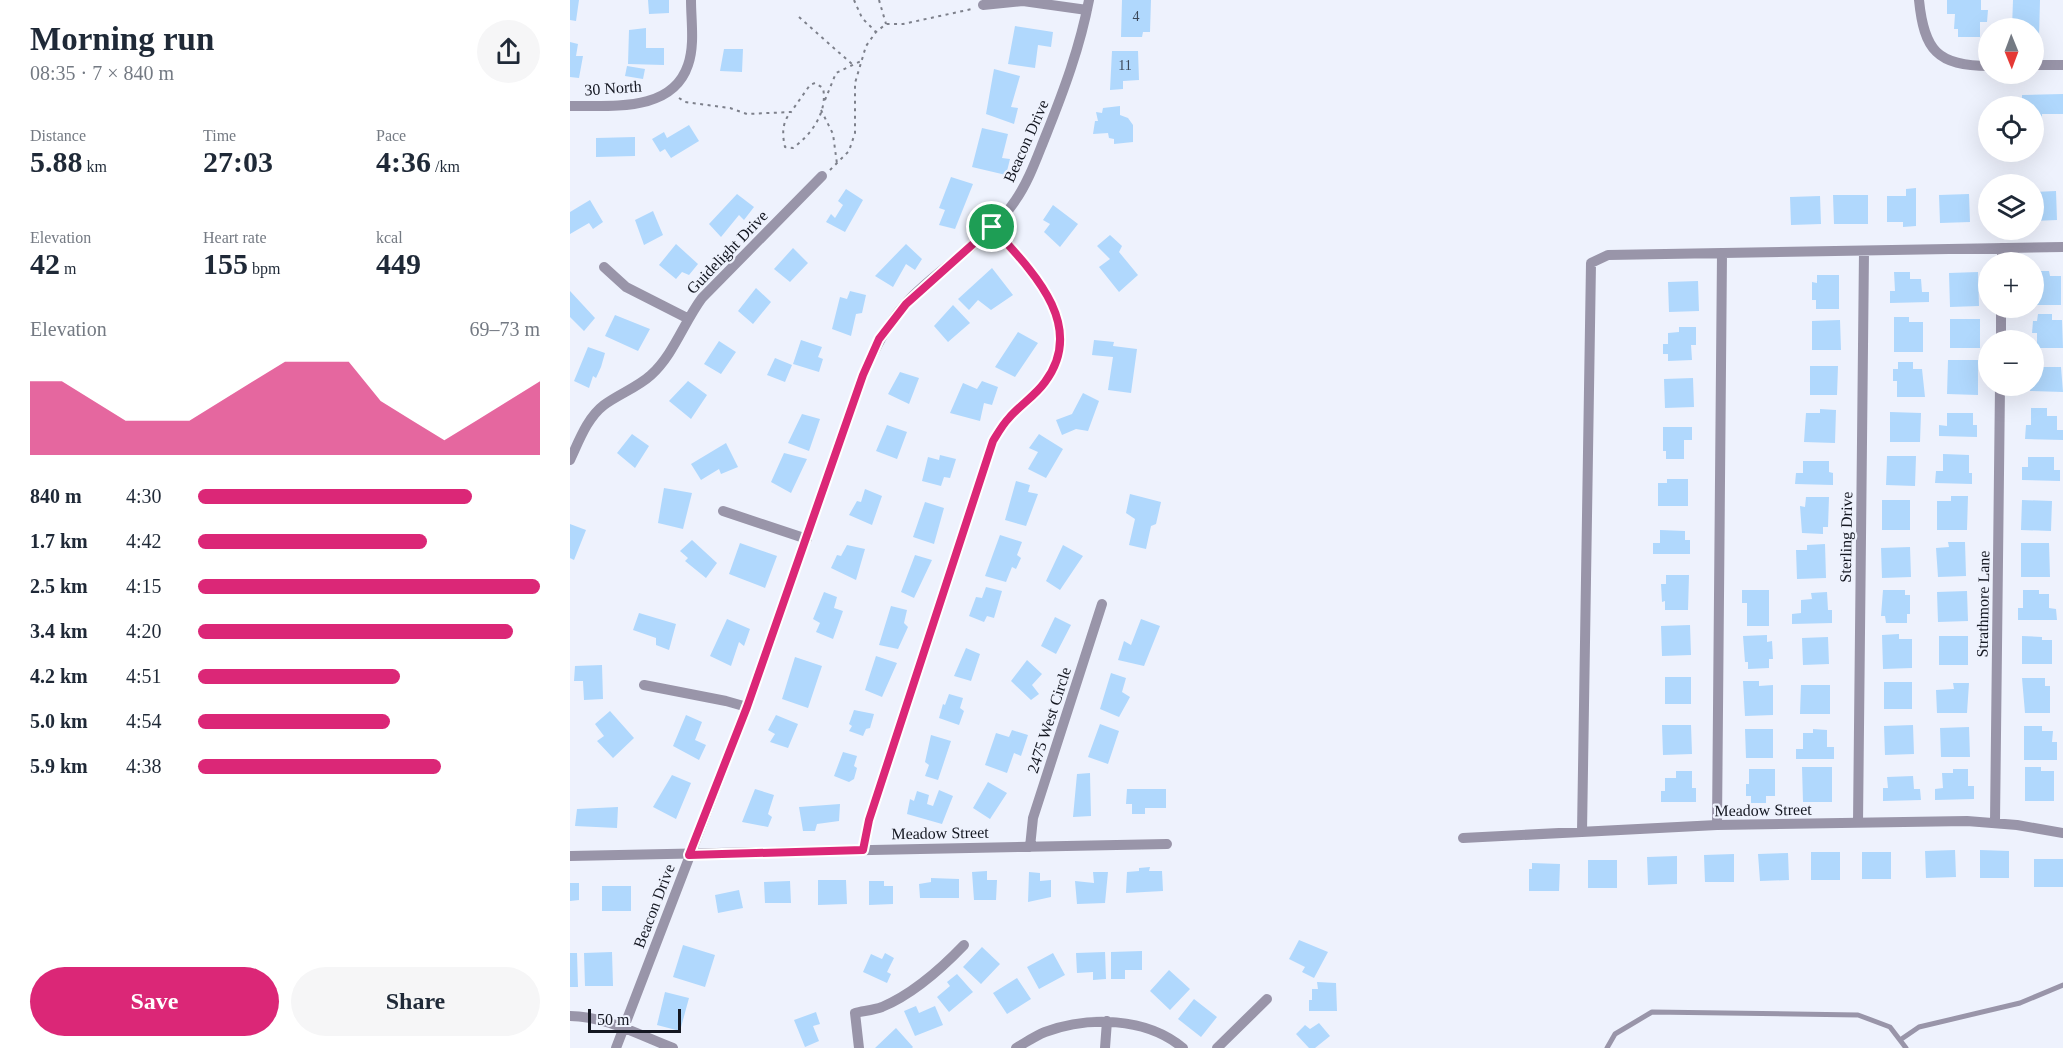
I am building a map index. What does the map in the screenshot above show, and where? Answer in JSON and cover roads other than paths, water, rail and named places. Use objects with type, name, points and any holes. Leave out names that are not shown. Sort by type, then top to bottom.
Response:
[{"type":"street","name":"30 North","points":[[570,106],[630,105],[658,99],[678,85],[688,65],[692,43],[691,0]]},
{"type":"street","points":[[1919,0],[1924,33],[1937,55],[1963,66],[1978,66]]},
{"type":"street","points":[[983,5],[1023,1],[1088,5]]},
{"type":"street","name":"Beacon Drive","points":[[616,1048],[747,707],[863,375],[879,339],[906,304],[992,227],[1016,201],[1032,169],[1070,74],[1088,5]]},
{"type":"street","points":[[2044,65],[2063,65]]},
{"type":"street","name":"Guidelight Drive","points":[[570,460],[587,425],[594,416],[602,407],[650,376],[668,356],[687,318],[702,298],[822,176]]},
{"type":"street","points":[[863,850],[869,820],[993,441],[1008,418],[1044,384],[1055,367],[1060,348],[1060,325],[1053,306],[1040,284],[992,227]]},
{"type":"street","points":[[1581,832],[1591,263],[1608,255],[2063,247]]},
{"type":"street","name":"Sterling Drive","points":[[1858,823],[1864,251]]},
{"type":"street","points":[[1717,825],[1722,253]]},
{"type":"street","points":[[604,267],[626,287],[687,318]]},
{"type":"street","name":"Strathmore Lane","points":[[1995,822],[2000,396]]},
{"type":"street","points":[[723,511],[807,539]]},
{"type":"street","name":"2475 West Circle","points":[[1030,847],[1033,818],[1102,604]]},
{"type":"street","points":[[644,686],[747,707]]},
{"type":"street","name":"Meadow Street","points":[[1463,838],[1717,825],[1858,823],[1995,822],[2063,832]]},
{"type":"street","name":"Meadow Street","points":[[570,856],[1167,844]]},
{"type":"street","points":[[859,1048],[855,1013],[881,1007],[917,987],[947,963],[964,945]]},
{"type":"street","points":[[1217,1048],[1268,999]]},
{"type":"street","points":[[570,1016],[623,1028],[673,1048]]},
{"type":"street","points":[[1105,1048],[1107,1021]]},
{"type":"street","points":[[1016,1048],[1042,1033],[1070,1024],[1107,1021],[1143,1027],[1183,1048]]},
{"type":"lane","points":[[1900,1040],[1919,1027],[2019,1003],[2063,985]]},
{"type":"lane","points":[[1606,1048],[1615,1034],[1652,1012],[1858,1015],[1890,1027],[1906,1048]]}]
